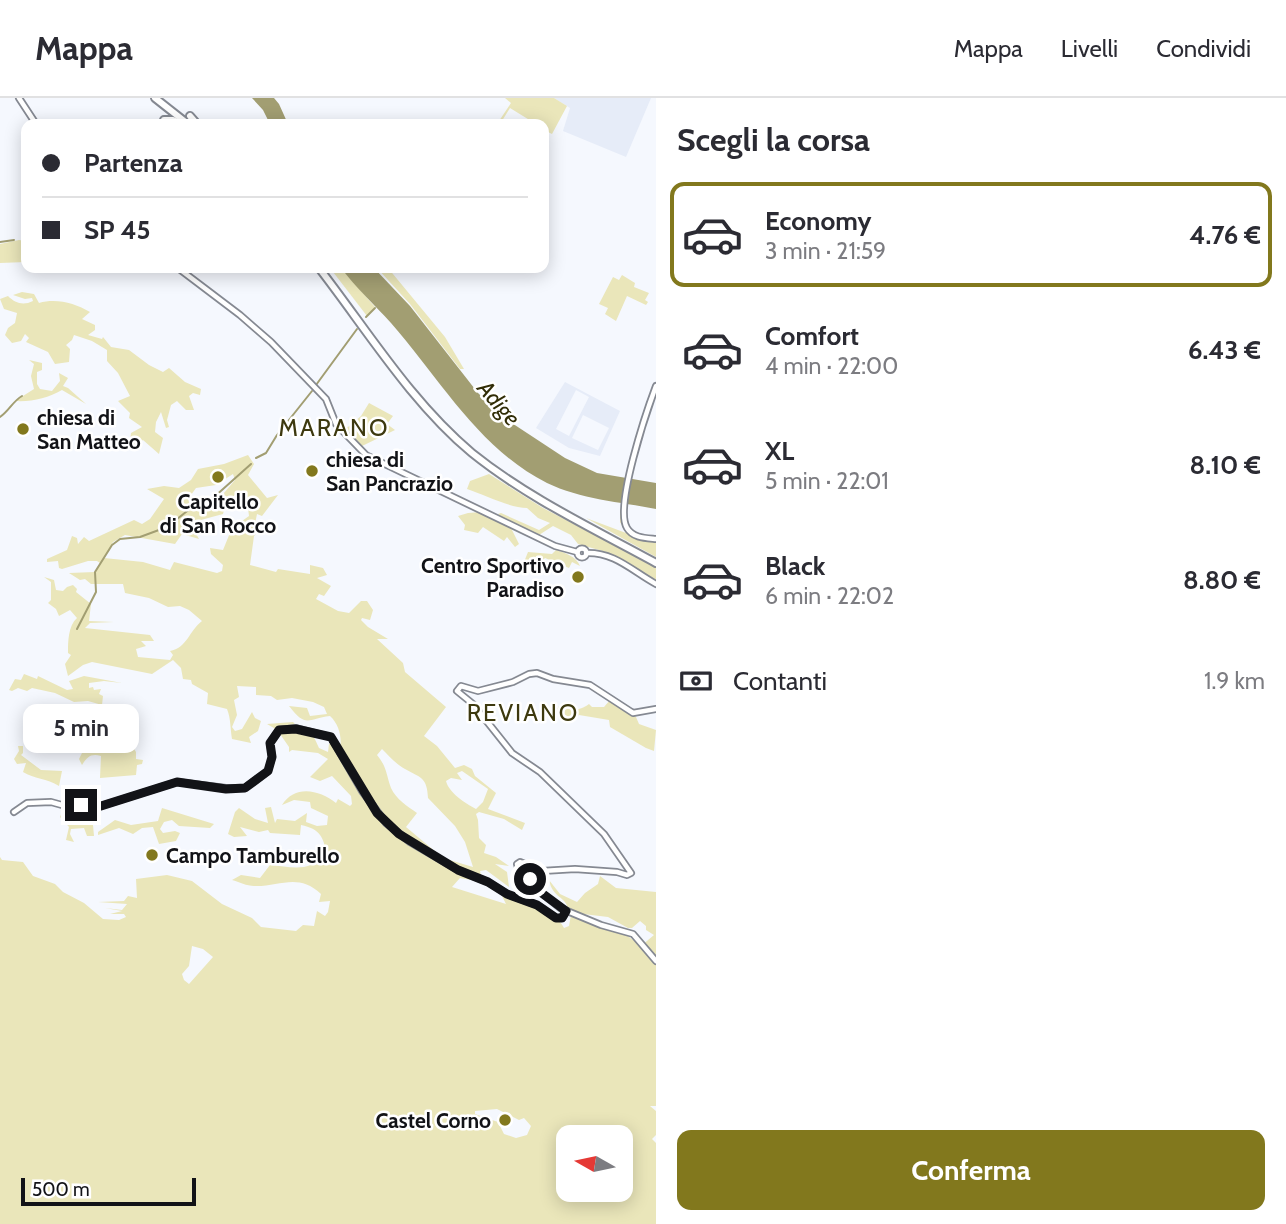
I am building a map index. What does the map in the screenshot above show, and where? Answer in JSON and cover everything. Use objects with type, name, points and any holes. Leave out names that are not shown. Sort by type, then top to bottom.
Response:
[{"type":"highway","points":[[158,98],[184,119]]},
{"type":"highway","points":[[324,273],[416,390],[467,444],[517,482],[656,561]]},
{"type":"street","points":[[19,98],[33,119]]},
{"type":"street","points":[[185,273],[241,316],[326,399],[337,424],[366,455],[555,546],[577,552],[583,548],[586,553],[602,553],[614,557],[656,583]]},
{"type":"street","points":[[656,386],[636,445],[624,510],[625,525],[632,533],[656,539]]},
{"type":"street","points":[[656,709],[638,714],[629,712],[590,685],[552,679],[537,673],[478,691],[461,686],[457,689],[458,694],[472,703],[512,752],[540,772],[608,838],[631,873],[627,876],[617,872],[567,869],[542,871],[522,862],[518,863],[518,868],[539,891],[566,911],[636,936],[656,961]]},
{"type":"street","points":[[14,812],[27,803],[51,802],[69,807],[101,806],[177,782],[226,789],[245,788],[268,771],[272,757],[270,743],[279,730],[290,728],[324,734],[333,739],[377,813],[405,838],[458,870],[537,905],[556,918],[562,918],[566,911]]},
{"type":"shaded area","points":[[252,98],[274,98],[286,119],[268,119]]},
{"type":"shaded area","points":[[505,98],[554,98],[567,106],[552,134],[549,132],[549,119],[528,119],[510,108],[500,119],[511,103]]},
{"type":"shaded area","points":[[554,98],[651,98],[626,157],[563,131],[570,108]]},
{"type":"shaded area","points":[[21,240],[21,262],[0,263],[0,244]]},
{"type":"shaded area","points":[[334,273],[345,273],[375,307],[367,316]]},
{"type":"shaded area","name":"Adige","points":[[345,273],[379,273],[410,306],[478,393],[504,418],[565,458],[597,473],[656,483],[656,509],[573,493],[547,483],[523,468],[481,432],[391,323]]},
{"type":"shaded area","points":[[382,273],[392,273],[445,337],[464,369],[460,369],[410,304]]},
{"type":"shaded area","points":[[622,275],[635,283],[634,287],[649,293],[645,300],[648,302],[646,305],[627,296],[616,321],[605,314],[608,308],[599,304],[613,277],[619,280]]},
{"type":"shaded area","points":[[22,292],[34,294],[39,303],[59,301],[90,312],[82,319],[95,325],[95,330],[88,335],[102,339],[103,337],[111,347],[129,350],[163,372],[169,368],[185,382],[201,389],[200,395],[193,393],[189,396],[194,410],[186,410],[177,401],[171,405],[167,420],[169,427],[166,428],[161,412],[155,432],[163,438],[159,454],[143,440],[129,449],[131,433],[142,427],[129,418],[130,413],[118,401],[130,396],[118,373],[107,361],[107,350],[74,335],[66,345],[70,349],[69,362],[55,364],[48,352],[26,342],[29,338],[25,334],[21,341],[12,343],[5,335],[8,328],[15,323],[17,313],[4,309],[0,299],[8,296],[19,303],[33,301],[32,298],[13,295]]},
{"type":"shaded area","points":[[29,360],[42,363],[42,370],[37,372],[40,389],[52,391],[60,381],[59,373],[68,378],[63,386],[86,404],[62,390],[40,399],[15,401],[34,389],[31,376],[34,364]]},
{"type":"shaded area","points":[[565,382],[620,411],[600,456],[569,448],[536,428]],"holes":[[[576,390],[589,397],[569,436],[556,429]],[[583,415],[609,428],[598,450],[572,438]]]},
{"type":"shaded area","points":[[369,403],[393,416],[387,424],[395,430],[360,447],[341,426],[348,427],[361,416]]},
{"type":"shaded area","points":[[248,455],[254,464],[248,475],[267,498],[278,495],[262,516],[257,514],[255,524],[258,532],[254,536],[250,565],[276,572],[278,569],[310,574],[310,565],[323,568],[327,575],[317,578],[331,586],[324,596],[319,594],[316,599],[338,611],[349,613],[361,601],[367,601],[373,610],[370,620],[361,620],[388,639],[377,639],[403,663],[405,672],[446,707],[424,736],[437,746],[455,768],[464,765],[472,769],[475,776],[496,793],[488,809],[525,823],[522,830],[504,819],[479,812],[476,814],[479,838],[486,845],[484,853],[509,866],[495,864],[507,872],[509,887],[486,870],[480,871],[483,882],[460,878],[452,887],[506,904],[500,892],[527,901],[544,909],[564,928],[569,926],[571,915],[575,915],[605,929],[625,934],[641,946],[654,935],[646,930],[646,926],[640,921],[628,928],[608,917],[568,909],[553,891],[549,880],[560,894],[577,902],[598,884],[600,876],[616,888],[656,892],[656,1106],[650,1106],[656,1111],[656,1135],[652,1139],[656,1143],[656,1224],[0,1224],[0,857],[2,860],[23,862],[33,876],[55,884],[103,919],[119,920],[126,917],[124,914],[110,914],[122,911],[105,908],[122,910],[127,904],[98,902],[124,901],[128,896],[137,898],[136,879],[167,875],[192,881],[222,904],[252,918],[261,927],[296,931],[303,925],[314,926],[317,911],[325,916],[328,912],[330,901],[319,902],[321,894],[304,884],[288,882],[254,886],[232,880],[241,875],[260,878],[270,865],[300,867],[320,860],[326,854],[324,843],[317,831],[301,825],[300,835],[270,833],[268,830],[259,832],[240,827],[247,836],[234,837],[228,834],[235,812],[239,808],[255,819],[268,823],[265,808],[271,807],[275,823],[277,819],[295,821],[307,813],[306,822],[317,826],[327,825],[328,816],[311,808],[310,802],[294,800],[282,805],[287,798],[301,792],[315,792],[336,803],[338,799],[350,806],[352,804],[351,796],[332,776],[320,781],[310,777],[328,759],[318,753],[292,750],[289,752],[289,747],[280,734],[273,740],[279,731],[267,724],[293,722],[303,732],[313,735],[319,748],[328,752],[329,744],[332,744],[339,753],[340,733],[330,716],[303,720],[289,706],[307,708],[310,716],[327,714],[324,707],[292,698],[277,700],[271,696],[256,695],[256,687],[237,686],[239,697],[234,700],[237,715],[232,727],[235,731],[242,729],[252,712],[255,718],[261,721],[258,731],[249,737],[251,743],[232,739],[227,709],[207,704],[208,693],[192,684],[191,680],[183,679],[181,668],[173,660],[152,674],[92,662],[68,676],[65,664],[71,655],[68,653],[69,634],[77,618],[70,610],[59,616],[56,609],[48,603],[51,600],[51,582],[44,577],[54,580],[56,590],[63,591],[73,585],[77,589],[76,592],[91,604],[89,621],[114,622],[90,623],[85,628],[150,635],[154,641],[141,641],[146,646],[136,649],[138,657],[170,660],[173,655],[170,651],[184,643],[202,621],[180,606],[168,607],[149,598],[125,593],[123,584],[91,584],[69,573],[95,572],[100,563],[97,561],[62,569],[59,568],[58,561],[47,562],[47,559],[67,550],[72,536],[77,538],[78,544],[84,537],[89,541],[134,520],[142,524],[150,519],[164,499],[147,489],[164,486],[179,488],[191,480],[198,469],[224,464]],"holes":[[[233,474],[235,480],[221,497],[206,505],[190,505],[188,499],[196,488],[216,485]],[[236,494],[248,508],[249,516],[232,528],[223,550],[210,548],[211,554],[223,565],[222,571],[217,573],[174,562],[170,570],[143,562],[104,558],[113,542],[125,535],[175,544],[182,534],[199,539],[193,528],[197,521],[223,514],[226,503]],[[382,749],[399,765],[422,779],[428,798],[455,826],[465,842],[473,867],[443,858],[406,827],[417,813],[393,792],[385,767],[377,755]],[[462,771],[488,789],[483,802],[476,809],[462,801],[448,785],[446,781],[451,778],[462,780],[457,773]],[[192,946],[203,949],[213,957],[189,984],[182,974],[189,966]],[[497,1109],[519,1120],[524,1118],[531,1126],[527,1135],[516,1138],[504,1134],[498,1122],[475,1114],[475,1111]]]},
{"type":"shaded area","points":[[489,474],[543,508],[656,567],[656,580],[606,552],[578,544],[571,535],[553,526],[539,535],[532,534],[501,517],[498,514],[539,530],[550,523],[538,518],[527,508],[505,504],[467,489],[470,481]]},
{"type":"shaded area","points":[[622,509],[623,522],[628,531],[656,540],[656,557],[586,518],[626,533],[620,522]]},
{"type":"shaded area","points":[[481,512],[511,528],[519,544],[515,547],[507,537],[504,541],[483,527],[478,533],[464,530],[465,525],[458,516]]},
{"type":"shaded area","points":[[556,550],[573,557],[580,566],[572,562],[569,568],[545,558],[539,564],[524,562],[528,552],[552,554]]},
{"type":"shaded area","points":[[24,674],[37,679],[38,676],[67,690],[73,689],[69,681],[84,676],[122,683],[89,683],[89,688],[101,689],[99,694],[103,696],[102,705],[88,701],[74,702],[55,693],[32,688],[27,691],[18,688],[9,690],[15,679],[21,680]]},
{"type":"shaded area","points":[[610,700],[636,717],[639,724],[656,730],[654,751],[610,727],[609,720],[579,715],[574,721],[557,709],[559,706],[578,709],[589,704],[592,707],[604,707]]},
{"type":"shaded area","points":[[114,735],[126,736],[136,752],[136,759],[143,760],[142,764],[137,765],[136,775],[100,778],[101,756],[98,755],[90,756],[82,765],[79,759],[82,753],[95,745],[93,736],[106,738]]},
{"type":"shaded area","points":[[18,746],[23,746],[21,755],[41,770],[62,771],[59,786],[23,772],[26,763],[17,764],[14,759],[19,751]]},
{"type":"shaded area","points":[[88,808],[92,814],[94,836],[87,836],[84,828],[71,829],[74,842],[66,840],[69,827],[60,817],[63,810]]},
{"type":"shaded area","points":[[162,808],[214,824],[210,828],[179,826],[172,820],[164,822],[160,829],[163,833],[180,833],[176,841],[159,844],[153,827],[142,828],[133,834],[119,828],[98,835],[98,832],[115,820],[131,825],[158,821]]},
{"type":"waterway","points":[[0,242],[14,240]]},
{"type":"waterway","points":[[366,317],[375,308]]},
{"type":"waterway","points":[[316,385],[357,329]]},
{"type":"waterway","points":[[256,458],[266,453],[312,391]]},
{"type":"waterway","points":[[0,417],[22,396]]},
{"type":"waterway","points":[[77,629],[96,592],[95,572],[112,545],[120,539],[140,537],[167,527],[196,504],[213,498],[251,464]]},
{"type":"place","name":"chiesa di San Matteo","points":[[23,429]]},
{"type":"place","name":"chiesa di San Pancrazio","points":[[312,471]]},
{"type":"place","name":"Capitello di San Rocco","points":[[218,477]]},
{"type":"place","name":"Centro Sportivo Paradiso","points":[[578,577]]},
{"type":"place","name":"Campo Tamburello","points":[[152,855]]},
{"type":"place","name":"Castel Corno","points":[[505,1120]]},
{"type":"district","name":"MARANO","points":[[334,427]]},
{"type":"district","name":"REVIANO","points":[[523,712]]},
{"type":"route","points":[[81,805],[101,806],[177,782],[226,789],[245,788],[268,771],[272,757],[270,743],[275,734],[283,728],[296,729],[331,737],[377,813],[411,842],[467,875],[488,882],[519,900],[537,905],[558,919],[562,918],[566,911],[539,891],[530,879]]}]
